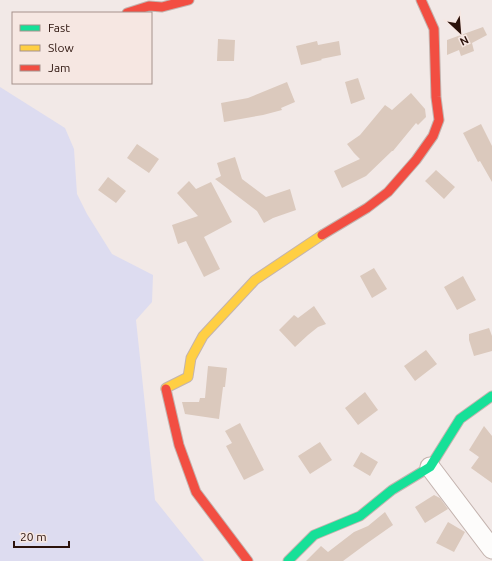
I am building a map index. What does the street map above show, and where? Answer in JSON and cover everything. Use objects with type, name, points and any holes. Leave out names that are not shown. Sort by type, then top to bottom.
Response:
[{"type":"street","points":[[130,12],[149,6],[162,7],[189,0]]},
{"type":"street","points":[[248,561],[196,492],[179,444],[166,388],[188,377],[191,358],[203,336],[255,280],[314,240],[367,208],[388,192],[416,160],[433,136],[439,120],[436,97],[434,29],[421,0]]},
{"type":"street","points":[[288,561],[314,535],[360,516],[392,490],[430,467],[460,419],[492,396]]},
{"type":"street","points":[[430,467],[492,549]]},
{"type":"shaded area","points":[[0,87],[65,128],[74,149],[77,194],[87,214],[112,254],[153,275],[152,302],[136,320],[155,500],[204,561],[0,561]]},
{"type":"building","points":[[483,27],[487,35],[472,43],[474,51],[461,56],[459,50],[447,55],[447,40]]},
{"type":"building","points":[[218,39],[235,40],[234,61],[217,61]]},
{"type":"building","points":[[317,41],[318,45],[339,41],[341,55],[301,65],[296,46]]},
{"type":"building","points":[[358,78],[365,99],[351,104],[345,82]]},
{"type":"building","points":[[287,82],[295,102],[281,108],[282,110],[224,122],[221,103],[248,98]]},
{"type":"building","points":[[411,93],[425,109],[426,117],[418,125],[416,123],[393,151],[366,176],[342,188],[334,171],[360,159],[347,144],[360,135],[385,105],[392,110]]},
{"type":"building","points":[[481,124],[492,146],[492,182],[480,161],[478,162],[463,133]]},
{"type":"building","points":[[137,144],[159,159],[149,173],[127,158]]},
{"type":"building","points":[[235,157],[242,179],[266,197],[290,189],[296,210],[273,218],[264,223],[257,211],[215,179],[221,176],[217,163]]},
{"type":"building","points":[[436,170],[455,187],[444,199],[425,181]]},
{"type":"building","points":[[108,177],[126,191],[116,203],[98,190]]},
{"type":"building","points":[[189,181],[196,189],[211,182],[232,222],[204,237],[220,269],[204,277],[186,241],[178,244],[172,225],[198,216],[177,193]]},
{"type":"building","points":[[374,268],[387,289],[372,298],[360,276]]},
{"type":"building","points":[[463,276],[476,300],[457,310],[444,287]]},
{"type":"building","points":[[314,306],[326,324],[318,327],[295,347],[279,330],[294,315],[298,318]]},
{"type":"building","points":[[489,328],[492,336],[492,351],[474,356],[469,340],[469,334]]},
{"type":"building","points":[[426,350],[437,364],[415,381],[404,366]]},
{"type":"building","points":[[208,366],[227,368],[219,419],[185,414],[182,402],[199,402],[200,398],[205,398]]},
{"type":"building","points":[[365,392],[378,410],[358,425],[345,408]]},
{"type":"building","points":[[240,423],[264,470],[244,480],[226,446],[232,443],[225,431]]},
{"type":"building","points":[[484,426],[492,436],[492,483],[471,468],[479,457],[469,450]]},
{"type":"building","points":[[320,442],[332,460],[310,474],[298,456]]},
{"type":"building","points":[[361,452],[378,462],[370,476],[353,466]]},
{"type":"building","points":[[434,495],[440,498],[448,509],[425,523],[415,507]]},
{"type":"building","points":[[385,512],[393,525],[343,561],[306,561],[321,546],[328,552],[354,532],[368,526]]},
{"type":"building","points":[[448,522],[465,532],[454,552],[436,543]]},
{"type":"traffic: fast","points":[[288,561],[314,535],[360,516],[392,490],[430,467],[460,419],[492,396]]},
{"type":"traffic: slow","points":[[166,389],[188,377],[191,358],[203,336],[255,280],[322,235]]},
{"type":"traffic: jam","points":[[130,12],[149,6],[162,7],[189,0]]},
{"type":"traffic: jam","points":[[322,235],[367,208],[388,192],[416,160],[433,136],[439,120],[436,97],[434,29],[421,0]]},
{"type":"traffic: jam","points":[[166,389],[179,445],[196,492],[248,561]]}]
